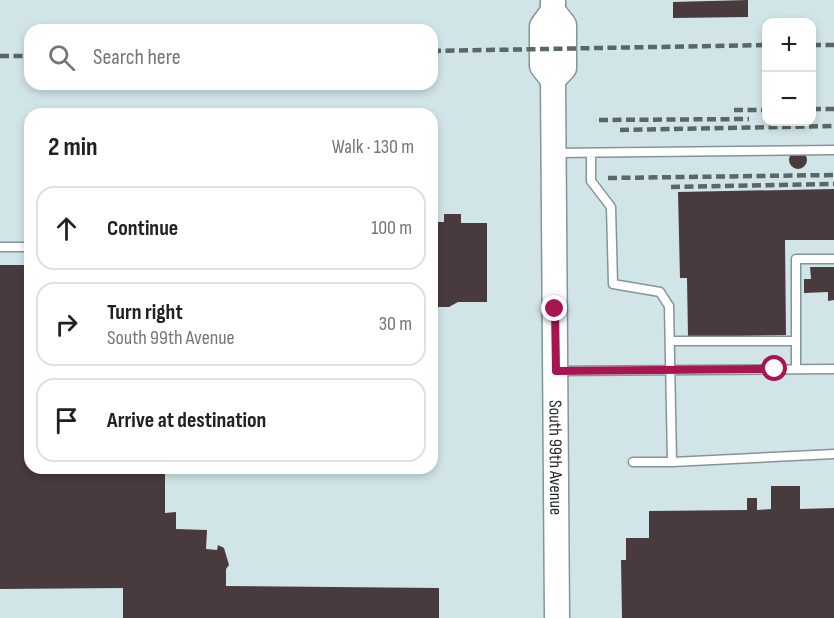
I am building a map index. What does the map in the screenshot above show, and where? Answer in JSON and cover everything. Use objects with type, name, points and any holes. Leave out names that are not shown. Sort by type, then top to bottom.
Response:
[{"type":"main road","name":"South 99th Avenue","points":[[553,5],[564,25],[564,68],[553,80],[557,618]]},
{"type":"lane","points":[[554,153],[834,150]]},
{"type":"lane","points":[[591,153],[591,181],[611,207],[613,284],[660,292],[669,306],[672,462]]},
{"type":"lane","points":[[0,247],[24,247]]},
{"type":"lane","points":[[796,369],[796,259],[834,259]]},
{"type":"lane","points":[[670,341],[796,341]]},
{"type":"lane","points":[[556,371],[834,369]]},
{"type":"lane","points":[[633,462],[834,454]]},
{"type":"building","points":[[748,0],[748,17],[673,18],[673,2]]},
{"type":"building","points":[[798,151],[804,154],[807,160],[804,166],[798,169],[792,166],[789,160],[792,154]]},
{"type":"building","points":[[834,189],[834,240],[785,240],[786,335],[688,337],[687,278],[680,278],[678,192]]},
{"type":"building","points":[[444,214],[461,214],[461,223],[487,223],[487,302],[458,302],[449,307],[438,307],[438,222],[444,222]]},
{"type":"building","points":[[0,265],[24,265],[24,474],[165,474],[165,513],[176,512],[176,529],[207,530],[206,549],[217,550],[218,545],[224,548],[229,565],[226,569],[226,586],[439,588],[439,618],[123,618],[123,588],[0,589]]},
{"type":"building","points":[[810,267],[834,267],[834,300],[828,301],[828,292],[804,293],[804,279],[811,279]]},
{"type":"building","points":[[771,486],[800,486],[800,509],[834,508],[834,618],[622,618],[621,560],[626,560],[626,538],[649,538],[649,511],[747,510],[747,498],[757,498],[757,510],[771,509]]},
{"type":"railway","points":[[438,51],[762,45]]},
{"type":"railway","points":[[816,45],[834,45]]},
{"type":"railway","points":[[0,56],[24,56]]},
{"type":"railway","points":[[816,109],[834,109]]},
{"type":"railway","points":[[734,110],[762,110]]},
{"type":"railway","points":[[599,120],[749,119]]},
{"type":"railway","points":[[620,130],[834,126]]},
{"type":"railway","points":[[608,178],[834,175]]},
{"type":"railway","points":[[671,187],[834,184]]},
{"type":"route","points":[[555,309],[556,371],[775,369]]}]
